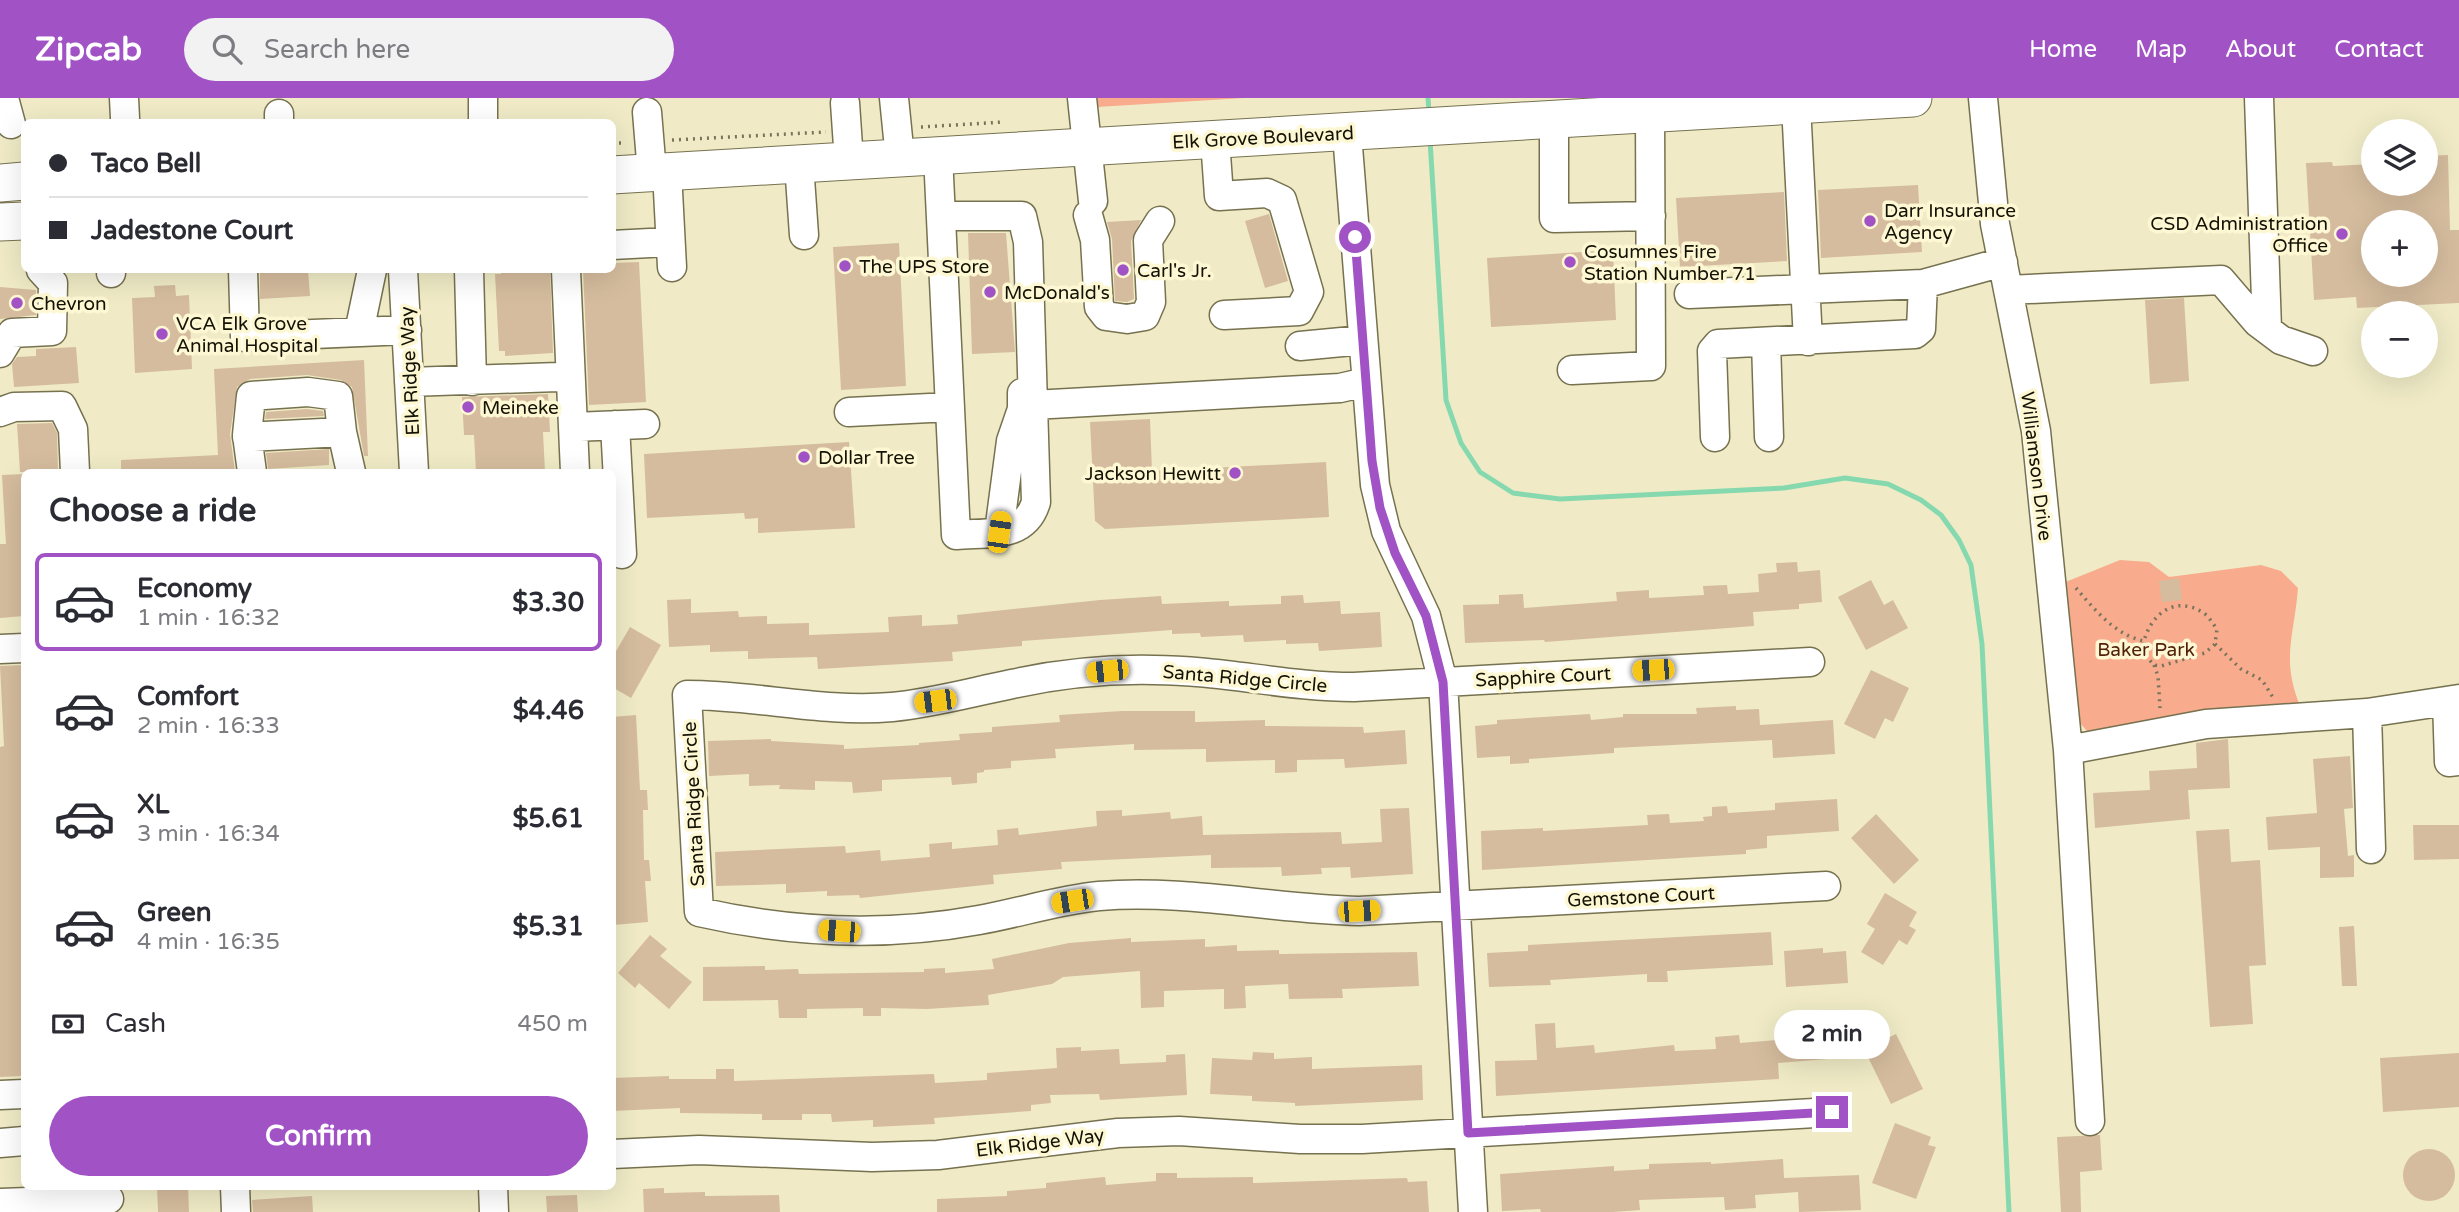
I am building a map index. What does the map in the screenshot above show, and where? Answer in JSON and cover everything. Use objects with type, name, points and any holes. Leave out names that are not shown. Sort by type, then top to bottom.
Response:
[{"type":"main road","name":"Elk Grove Boulevard","points":[[616,174],[656,162],[799,164],[848,146],[899,143],[938,155],[1347,134],[1389,127],[1913,98]]},
{"type":"main road","points":[[0,183],[21,181]]},
{"type":"main road","points":[[0,222],[21,221]]},
{"type":"street","points":[[482,98],[483,119]]},
{"type":"street","points":[[894,98],[899,143]]},
{"type":"street","points":[[1082,98],[1099,307],[1106,316],[1127,319],[1144,316],[1152,302],[1148,240],[1160,221]]},
{"type":"street","name":"Williamson Drive","points":[[1983,98],[1987,165],[2036,431],[2068,750],[2090,1121]]},
{"type":"street","points":[[2259,98],[2267,329]]},
{"type":"street","points":[[845,103],[848,146]]},
{"type":"street","points":[[1796,105],[1808,341]]},
{"type":"street","points":[[616,246],[670,255],[647,112]]},
{"type":"street","points":[[1572,370],[1651,366],[1650,114]]},
{"type":"street","points":[[1554,118],[1554,218],[1651,216]]},
{"type":"street","points":[[1347,134],[1366,383],[1380,508],[1395,553],[1426,616],[1443,682],[1472,1212]]},
{"type":"street","points":[[1215,140],[1219,196],[1267,193],[1282,200],[1309,292],[1299,310],[1224,315]]},
{"type":"street","points":[[938,155],[956,535],[1013,531],[1032,517],[1036,502],[1028,242],[1022,216],[941,216]]},
{"type":"street","points":[[799,164],[804,235]]},
{"type":"street","points":[[999,532],[1011,441],[1022,409],[1014,216]]},
{"type":"street","points":[[1689,295],[1923,284],[2003,262]]},
{"type":"street","points":[[0,353],[12,333],[52,331],[53,283],[44,273]]},
{"type":"street","points":[[243,273],[245,337],[407,330]]},
{"type":"street","points":[[359,332],[371,273]]},
{"type":"street","name":"Elk Ridge Way","points":[[403,273],[414,469]]},
{"type":"street","points":[[469,273],[472,381]]},
{"type":"street","points":[[566,273],[575,469]]},
{"type":"street","points":[[2008,290],[2221,280],[2267,329],[2281,340],[2313,351]]},
{"type":"street","points":[[1715,437],[1712,351],[1718,344],[1915,334],[1921,329],[1923,284]]},
{"type":"street","points":[[1300,346],[1363,340]]},
{"type":"street","points":[[1766,342],[1769,437]]},
{"type":"street","points":[[409,382],[558,377]]},
{"type":"street","points":[[1033,405],[1340,388],[1366,383]]},
{"type":"street","points":[[252,469],[247,437],[251,396],[308,392],[338,396],[350,469]]},
{"type":"street","points":[[0,412],[14,407],[62,406],[73,429],[75,469]]},
{"type":"street","points":[[849,412],[950,407]]},
{"type":"street","points":[[574,428],[645,424]]},
{"type":"street","points":[[615,425],[622,554]]},
{"type":"street","points":[[247,437],[342,432]]},
{"type":"street","points":[[0,649],[21,648]]},
{"type":"street","name":"Sapphire Court","points":[[1443,682],[1810,662]]},
{"type":"street","name":"Santa Ridge Circle","points":[[1443,682],[1333,687],[1201,671],[1154,670],[1060,676],[891,707],[845,708],[732,695],[687,695],[699,912],[768,925],[839,931],[933,927],[1097,897],[1147,894],[1198,896],[1313,910],[1456,906]]},
{"type":"street","points":[[2068,750],[2206,724],[2367,713],[2453,700],[2449,762],[2459,761]]},
{"type":"street","points":[[2367,713],[2371,849]]},
{"type":"street","name":"Gemstone Court","points":[[1456,906],[1826,886]]},
{"type":"street","points":[[0,1095],[21,1094]]},
{"type":"street","name":"Elk Ridge Way","points":[[616,1154],[699,1150],[872,1157],[938,1155],[1118,1133],[1192,1131],[1328,1140],[1832,1112]]},
{"type":"street","points":[[0,1143],[21,1141]]},
{"type":"street","points":[[235,1190],[236,1212]]},
{"type":"street","points":[[493,1190],[494,1212]]},
{"type":"street","points":[[0,1203],[109,1199]]},
{"type":"path","points":[[899,143],[1017,121]]},
{"type":"path","points":[[616,145],[656,162],[848,146]]},
{"type":"path","points":[[2071,581],[2111,625],[2132,639],[2144,641]]},
{"type":"path","points":[[2154,665],[2183,661],[2205,653],[2215,645],[2217,629],[2203,612],[2180,606],[2161,612],[2149,622],[2143,653],[2154,665],[2164,731]]},
{"type":"path","points":[[2215,645],[2241,669],[2262,680],[2272,694],[2277,719]]},
{"type":"green space","points":[[1097,98],[1244,98],[1097,107]]},
{"type":"green space","name":"Baker Park","points":[[2120,560],[2149,562],[2169,577],[2261,565],[2281,571],[2298,588],[2290,661],[2294,689],[2300,706],[2099,735],[2087,731],[2079,722],[2063,583]]},
{"type":"building","name":"CSD Administration Office","points":[[2438,155],[2448,155],[2450,230],[2459,230],[2459,303],[2361,301],[2361,308],[2357,308],[2356,297],[2314,300],[2306,163],[2332,162],[2333,166],[2361,165],[2361,196],[2438,196]]},
{"type":"building","name":"Darr Insurance Agency","points":[[1918,185],[1922,252],[1821,258],[1818,190]]},
{"type":"building","points":[[1784,192],[1787,261],[1680,267],[1676,198]]},
{"type":"building","points":[[1269,214],[1288,281],[1265,288],[1245,221]]},
{"type":"building","points":[[1141,220],[1131,241],[1134,299],[1127,302],[1115,301],[1112,239],[1107,222]]},
{"type":"building","name":"McDonald's","points":[[968,233],[1006,233],[1015,352],[972,354]]},
{"type":"building","points":[[899,243],[906,386],[841,390],[833,247]]},
{"type":"building","points":[[1613,250],[1616,320],[1491,327],[1487,258]]},
{"type":"building","points":[[639,262],[646,402],[589,405],[583,273],[616,273],[616,263]]},
{"type":"building","points":[[260,273],[308,273],[310,296],[260,299]]},
{"type":"building","points":[[550,273],[553,353],[505,356],[505,351],[499,351],[495,274]]},
{"type":"building","name":"VCA Elk Grove Animal Hospital","points":[[175,285],[176,296],[189,295],[192,369],[135,373],[132,298],[155,297],[154,286]]},
{"type":"building","points":[[0,287],[36,290],[36,315],[0,319]]},
{"type":"building","points":[[2184,298],[2189,381],[2150,384],[2145,300]]},
{"type":"building","points":[[76,347],[79,383],[14,387],[12,364],[17,357],[36,356],[36,349]]},
{"type":"building","points":[[364,360],[368,456],[364,456],[352,387],[341,380],[307,375],[250,379],[237,387],[230,434],[235,469],[121,469],[121,460],[218,455],[214,369]]},
{"type":"building","points":[[548,394],[550,432],[543,432],[545,469],[476,469],[474,435],[464,435],[462,397]]},
{"type":"building","points":[[307,409],[323,411],[324,416],[265,419],[266,412]]},
{"type":"building","points":[[1150,419],[1152,471],[1326,462],[1329,517],[1105,529],[1095,521],[1090,422]]},
{"type":"building","points":[[52,423],[57,433],[58,469],[21,469],[20,472],[17,424]]},
{"type":"building","points":[[849,442],[855,528],[758,533],[758,518],[745,519],[744,513],[647,518],[644,454]]},
{"type":"building","points":[[329,449],[329,465],[268,469],[266,453]]},
{"type":"building","points":[[21,474],[21,616],[0,618],[0,544],[6,544],[2,475]]},
{"type":"building","points":[[1797,562],[1798,572],[1820,570],[1822,602],[1799,604],[1799,609],[1753,612],[1754,626],[1545,642],[1465,643],[1463,605],[1499,604],[1499,595],[1523,594],[1524,608],[1617,601],[1616,592],[1649,590],[1649,598],[1704,595],[1703,586],[1727,585],[1728,594],[1759,592],[1758,574],[1777,572],[1776,563]]},
{"type":"building","points":[[2179,578],[2182,600],[2162,602],[2159,581]]},
{"type":"building","points":[[1871,580],[1884,605],[1893,600],[1908,628],[1866,650],[1838,597]]},
{"type":"building","points":[[1303,595],[1304,603],[1340,601],[1341,614],[1380,612],[1382,647],[1319,651],[1318,643],[1286,644],[1286,640],[1244,642],[1243,635],[1201,637],[1200,633],[1172,634],[1172,630],[1022,641],[1022,646],[952,652],[953,661],[818,669],[817,657],[748,659],[748,651],[710,652],[710,645],[669,647],[667,600],[691,599],[691,613],[738,611],[739,617],[767,616],[767,624],[809,623],[809,635],[889,632],[888,617],[922,615],[922,626],[958,624],[957,615],[1100,600],[1161,596],[1162,604],[1229,601],[1229,606],[1281,604],[1281,596]]},
{"type":"building","points":[[630,627],[661,645],[631,698],[616,689],[616,651]]},
{"type":"building","points":[[21,665],[21,1076],[0,1077],[0,747],[4,746],[0,666]]},
{"type":"building","points":[[1871,670],[1909,688],[1893,722],[1885,718],[1875,739],[1844,724]]},
{"type":"building","points":[[1736,706],[1736,710],[1759,709],[1760,725],[1833,720],[1835,754],[1773,758],[1772,740],[1614,748],[1614,753],[1529,759],[1529,763],[1510,764],[1510,756],[1477,758],[1475,726],[1497,724],[1497,720],[1590,714],[1591,720],[1623,717],[1623,714],[1697,714],[1696,708]]},
{"type":"building","points":[[1122,711],[1195,711],[1195,722],[1265,720],[1265,726],[1363,727],[1364,733],[1405,730],[1407,764],[1345,768],[1344,759],[1297,760],[1297,772],[1275,773],[1275,760],[1206,762],[1206,749],[1134,750],[1134,744],[1055,749],[1056,758],[1011,761],[1011,768],[977,773],[977,783],[952,785],[951,777],[882,780],[882,791],[853,793],[852,782],[815,781],[815,790],[779,789],[780,785],[749,786],[749,774],[709,776],[708,741],[771,739],[844,745],[844,749],[919,745],[960,740],[959,734],[992,732],[992,727],[1060,722],[1059,715]]},
{"type":"building","points":[[636,715],[640,790],[647,790],[648,810],[643,810],[644,860],[649,860],[651,881],[645,881],[648,922],[616,925],[616,717]]},
{"type":"building","points":[[2228,739],[2230,788],[2188,790],[2190,819],[2095,828],[2093,793],[2150,790],[2149,771],[2197,768],[2196,743]]},
{"type":"building","points":[[2350,756],[2353,808],[2344,809],[2348,856],[2354,855],[2354,877],[2320,878],[2320,847],[2268,850],[2266,817],[2317,813],[2313,759]]},
{"type":"building","points":[[1837,799],[1839,831],[1767,836],[1767,848],[1746,850],[1746,854],[1482,870],[1481,831],[1543,828],[1543,831],[1648,825],[1647,815],[1669,814],[1670,823],[1704,821],[1703,817],[1712,816],[1712,807],[1727,806],[1728,813],[1775,810],[1775,803]]},
{"type":"building","points":[[1409,808],[1413,874],[1351,878],[1350,867],[1321,868],[1322,874],[1282,876],[1281,867],[1211,868],[1211,855],[1061,862],[1062,869],[993,875],[994,884],[860,898],[859,895],[827,896],[827,891],[786,893],[786,884],[716,886],[715,852],[845,846],[846,853],[880,850],[881,861],[930,857],[929,844],[952,842],[952,849],[998,845],[997,830],[1018,828],[1019,835],[1097,826],[1096,811],[1122,810],[1122,816],[1170,812],[1171,819],[1202,816],[1203,835],[1341,832],[1342,844],[1382,842],[1380,809]]},
{"type":"building","points":[[1876,814],[1919,860],[1894,884],[1851,838]]},
{"type":"building","points":[[2413,825],[2459,825],[2459,859],[2414,860]]},
{"type":"building","points":[[2229,829],[2231,862],[2260,860],[2266,965],[2249,966],[2253,1024],[2210,1027],[2196,831]]},
{"type":"building","points":[[1885,893],[1917,912],[1909,926],[1916,930],[1907,945],[1899,940],[1883,965],[1861,952],[1875,929],[1867,924]]},
{"type":"building","points":[[2354,926],[2357,986],[2342,986],[2339,927]]},
{"type":"building","points":[[1771,932],[1773,965],[1667,971],[1668,982],[1647,982],[1647,974],[1550,980],[1551,985],[1489,987],[1487,953],[1528,951],[1528,945]]},
{"type":"building","points":[[650,935],[667,949],[660,956],[692,982],[669,1009],[639,983],[635,988],[618,973]]},
{"type":"building","points":[[1131,938],[1131,942],[1205,939],[1205,947],[1237,945],[1237,951],[1279,950],[1279,954],[1417,952],[1419,986],[1342,989],[1343,998],[1289,999],[1288,984],[1245,986],[1246,1008],[1224,1009],[1224,989],[1164,991],[1164,1007],[1141,1008],[1140,971],[1063,977],[1052,984],[988,995],[989,1005],[927,1009],[881,1008],[881,1016],[863,1016],[863,1008],[807,1009],[807,1018],[779,1018],[778,1000],[703,1001],[703,967],[765,966],[765,970],[798,969],[799,974],[924,972],[924,969],[945,968],[945,973],[994,969],[992,959],[1069,943]]},
{"type":"building","points":[[1823,948],[1823,953],[1846,951],[1848,983],[1786,987],[1784,951]]},
{"type":"building","points":[[1823,1013],[1824,1022],[1850,1020],[1853,1057],[1778,1063],[1779,1079],[1496,1096],[1495,1061],[1537,1060],[1535,1024],[1555,1023],[1556,1048],[1594,1045],[1595,1053],[1674,1045],[1675,1051],[1716,1049],[1715,1037],[1739,1035],[1740,1043],[1790,1039],[1788,1015]]},
{"type":"building","points":[[1896,1034],[1923,1089],[1891,1104],[1864,1049]]},
{"type":"building","points":[[1081,1047],[1081,1051],[1119,1049],[1120,1064],[1166,1062],[1166,1055],[1185,1054],[1187,1095],[1100,1100],[1099,1094],[1050,1095],[1051,1103],[1031,1105],[1031,1111],[934,1118],[935,1124],[873,1127],[873,1120],[832,1122],[831,1114],[802,1114],[802,1120],[762,1120],[762,1114],[680,1113],[680,1108],[616,1111],[616,1078],[669,1076],[669,1079],[716,1079],[716,1069],[734,1069],[734,1081],[934,1074],[935,1083],[987,1080],[987,1073],[1057,1068],[1056,1048]]},
{"type":"building","points":[[1253,1052],[1274,1053],[1274,1059],[1312,1057],[1312,1069],[1422,1065],[1423,1100],[1295,1106],[1295,1103],[1252,1101],[1252,1096],[1210,1094],[1212,1058],[1252,1060]]},
{"type":"building","points":[[2459,1053],[2459,1107],[2383,1112],[2380,1058]]},
{"type":"building","points":[[1895,1123],[1931,1137],[1928,1145],[1936,1147],[1916,1199],[1872,1183]]},
{"type":"building","points":[[2100,1135],[2102,1170],[2080,1172],[2081,1212],[2061,1212],[2057,1137]]},
{"type":"building","points":[[2429,1149],[2439,1151],[2447,1157],[2453,1165],[2453,1185],[2447,1193],[2439,1199],[2429,1201],[2419,1199],[2411,1193],[2405,1185],[2403,1175],[2405,1165],[2411,1157],[2419,1151]]},
{"type":"building","points":[[1783,1159],[1784,1178],[1859,1175],[1861,1210],[1799,1212],[1798,1192],[1755,1195],[1756,1208],[1725,1210],[1724,1197],[1639,1200],[1640,1210],[1613,1212],[1541,1212],[1540,1209],[1502,1211],[1500,1174],[1614,1166],[1614,1171],[1649,1169],[1649,1164],[1711,1164]]},
{"type":"building","points":[[1156,1173],[1177,1173],[1177,1178],[1253,1177],[1253,1183],[1407,1178],[1408,1182],[1427,1181],[1429,1212],[937,1212],[937,1199],[1007,1196],[1007,1191],[1046,1188],[1046,1183],[1105,1177],[1106,1185],[1156,1181]]},
{"type":"building","points":[[664,1188],[664,1193],[705,1192],[705,1196],[779,1195],[780,1212],[644,1212],[643,1189]]},
{"type":"building","points":[[157,1190],[188,1190],[189,1212],[158,1212]]},
{"type":"building","points":[[577,1195],[578,1212],[547,1212],[546,1196]]},
{"type":"building","points":[[312,1196],[313,1212],[253,1212],[252,1200]]},
{"type":"waterway","points":[[1428,98],[1429,112]]},
{"type":"waterway","points":[[1430,140],[1446,400],[1461,443],[1480,472],[1513,493],[1560,499],[1784,488],[1845,478],[1888,484],[1921,500],[1941,515],[1959,540],[1971,565],[1982,644],[2009,1212]]},
{"type":"place","name":"Darr Insurance Agency","points":[[1870,221]]},
{"type":"place","name":"CSD Administration Office","points":[[2342,234]]},
{"type":"place","name":"Cosumnes Fire Station Number 71","points":[[1570,262]]},
{"type":"place","name":"The UPS Store","points":[[845,266]]},
{"type":"place","name":"Carl's Jr.","points":[[1123,270]]},
{"type":"place","name":"McDonald's","points":[[990,292]]},
{"type":"place","name":"Chevron","points":[[17,303]]},
{"type":"place","name":"VCA Elk Grove Animal Hospital","points":[[162,334]]},
{"type":"place","name":"Meineke","points":[[468,407]]},
{"type":"place","name":"Dollar Tree","points":[[804,457]]},
{"type":"place","name":"Jackson Hewitt","points":[[1235,473]]},
{"type":"route","points":[[1355,237],[1375,485],[1395,553],[1426,616],[1443,682],[1468,1133],[1832,1112]]}]
